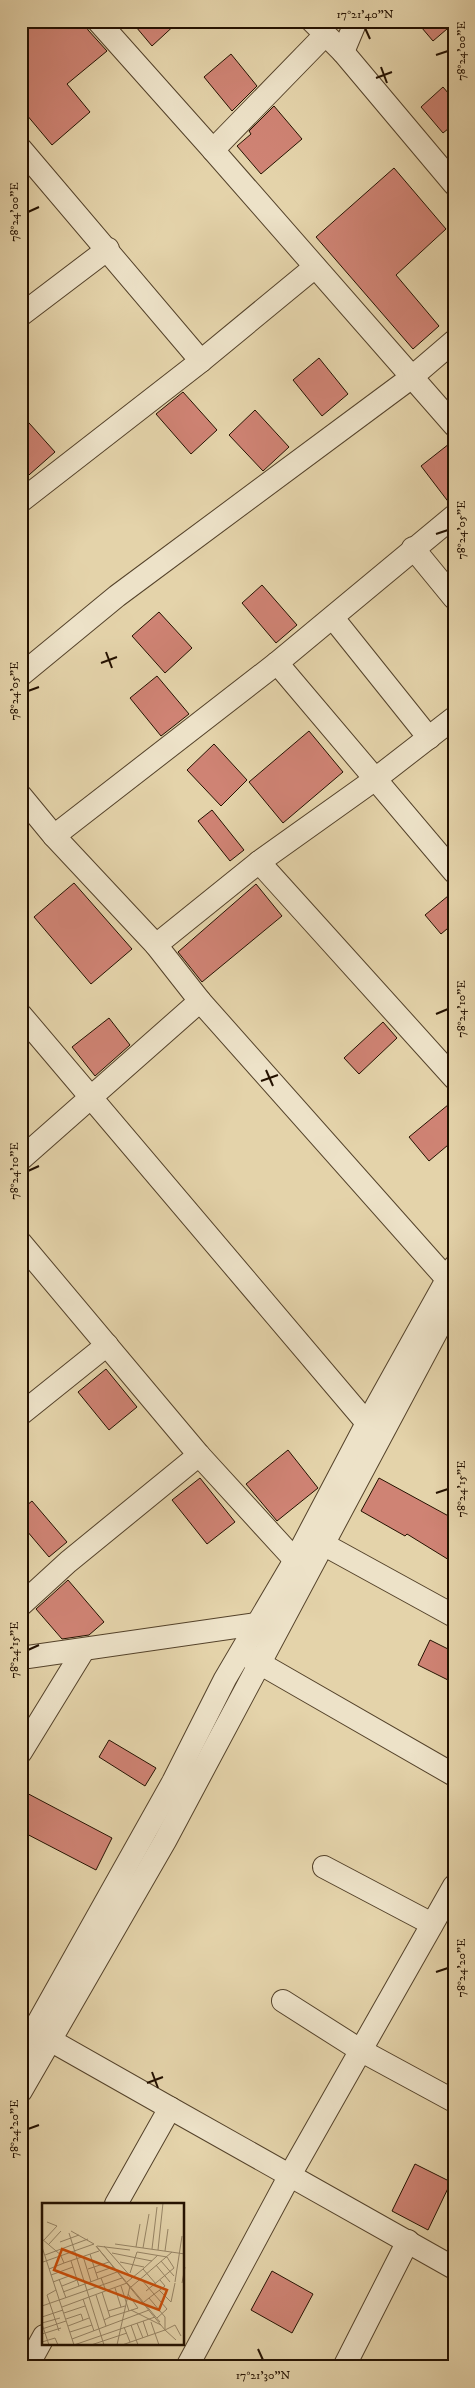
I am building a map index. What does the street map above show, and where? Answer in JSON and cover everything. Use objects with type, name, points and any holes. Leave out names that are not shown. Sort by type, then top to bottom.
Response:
[{"type":"street","points":[[98,21],[454,425]]},
{"type":"street","points":[[343,52],[356,21]]},
{"type":"street","points":[[212,150],[318,28],[343,52],[454,184]]},
{"type":"street","points":[[21,149],[108,249],[201,361]]},
{"type":"street","points":[[21,315],[108,249]]},
{"type":"street","points":[[21,501],[201,361],[315,268]]},
{"type":"street","points":[[21,675],[117,596],[412,377],[454,341]]},
{"type":"street","points":[[54,836],[276,663],[454,516]]},
{"type":"street","points":[[413,548],[454,598]]},
{"type":"street","points":[[332,618],[429,738]]},
{"type":"street","points":[[276,663],[454,872]]},
{"type":"street","points":[[156,945],[259,862],[374,780],[454,718]]},
{"type":"street","points":[[21,796],[54,836],[156,945],[200,1002],[451,1295]]},
{"type":"street","points":[[259,862],[454,1078]]},
{"type":"street","points":[[21,1159],[200,1002]]},
{"type":"street","points":[[21,1015],[367,1423]]},
{"type":"street","points":[[21,1243],[199,1455],[295,1560]]},
{"type":"street","points":[[21,2091],[165,1841],[266,1629],[295,1560],[367,1423],[451,1295]]},
{"type":"street","points":[[21,1658],[266,1629],[323,1544],[451,1295]]},
{"type":"street","points":[[21,1414],[107,1345]]},
{"type":"street","points":[[21,1604],[68,1562],[199,1455]]},
{"type":"street","points":[[323,1544],[449,1607]]},
{"type":"street","points":[[21,1752],[82,1651]]},
{"type":"street","points":[[251,1658],[454,1776]]},
{"type":"street","points":[[21,2053],[173,1782],[225,1679],[251,1658]]},
{"type":"street","points":[[324,1866],[432,1924]]},
{"type":"street","points":[[187,2367],[290,2175],[454,1886]]},
{"type":"street","points":[[283,2001],[360,2050],[454,2101]]},
{"type":"street","points":[[50,2040],[454,2268]]},
{"type":"street","points":[[117,2203],[170,2108]]},
{"type":"street","points":[[344,2367],[408,2241]]},
{"type":"street","points":[[27,2367],[42,2340]]},
{"type":"building","points":[[21,21],[85,21],[88,30],[107,51],[67,84],[90,112],[52,145],[21,108]]},
{"type":"building","points":[[131,21],[179,21],[152,46]]},
{"type":"building","points":[[416,21],[454,21],[454,23],[433,41]]},
{"type":"building","points":[[231,54],[257,86],[232,111],[204,77]]},
{"type":"building","points":[[443,87],[454,100],[454,124],[443,133],[421,107]]},
{"type":"building","points":[[274,106],[302,139],[261,174],[237,146],[251,134],[249,131]]},
{"type":"building","points":[[394,168],[446,229],[396,275],[439,326],[413,349],[316,237]]},
{"type":"building","points":[[319,358],[348,394],[322,416],[293,380]]},
{"type":"building","points":[[183,392],[217,430],[191,454],[156,414]]},
{"type":"building","points":[[255,410],[289,447],[263,471],[229,435]]},
{"type":"building","points":[[21,414],[55,452],[21,482]]},
{"type":"building","points":[[454,440],[454,503],[450,504],[421,466]]},
{"type":"building","points":[[262,585],[297,625],[276,643],[242,603]]},
{"type":"building","points":[[159,612],[192,648],[165,673],[132,636]]},
{"type":"building","points":[[157,676],[189,714],[161,736],[130,698]]},
{"type":"building","points":[[309,731],[343,772],[283,823],[249,782]]},
{"type":"building","points":[[214,744],[247,780],[221,806],[187,770]]},
{"type":"building","points":[[212,810],[244,850],[230,861],[198,821]]},
{"type":"building","points":[[74,883],[132,949],[91,984],[34,917]]},
{"type":"building","points":[[256,884],[282,916],[202,982],[178,952]]},
{"type":"building","points":[[454,891],[454,923],[441,934],[425,915]]},
{"type":"building","points":[[109,1018],[130,1045],[95,1076],[72,1047]]},
{"type":"building","points":[[383,1022],[397,1038],[359,1074],[344,1058]]},
{"type":"building","points":[[454,1100],[454,1140],[429,1161],[409,1137]]},
{"type":"building","points":[[106,1369],[137,1407],[109,1430],[78,1392]]},
{"type":"building","points":[[288,1450],[318,1488],[277,1521],[246,1484]]},
{"type":"building","points":[[200,1478],[235,1522],[207,1544],[172,1500]]},
{"type":"building","points":[[379,1478],[454,1519],[454,1563],[407,1534],[405,1536],[361,1511]]},
{"type":"building","points":[[32,1501],[67,1542],[49,1557],[21,1524],[21,1510]]},
{"type":"building","points":[[68,1580],[104,1622],[89,1635],[62,1639],[36,1609]]},
{"type":"building","points":[[430,1640],[454,1652],[454,1683],[418,1665]]},
{"type":"building","points":[[109,1740],[156,1768],[145,1786],[99,1757]]},
{"type":"building","points":[[21,1790],[112,1838],[96,1870],[21,1831]]},
{"type":"building","points":[[415,2164],[451,2182],[428,2230],[392,2211]]},
{"type":"building","points":[[272,2271],[313,2294],[292,2333],[251,2310]]}]
